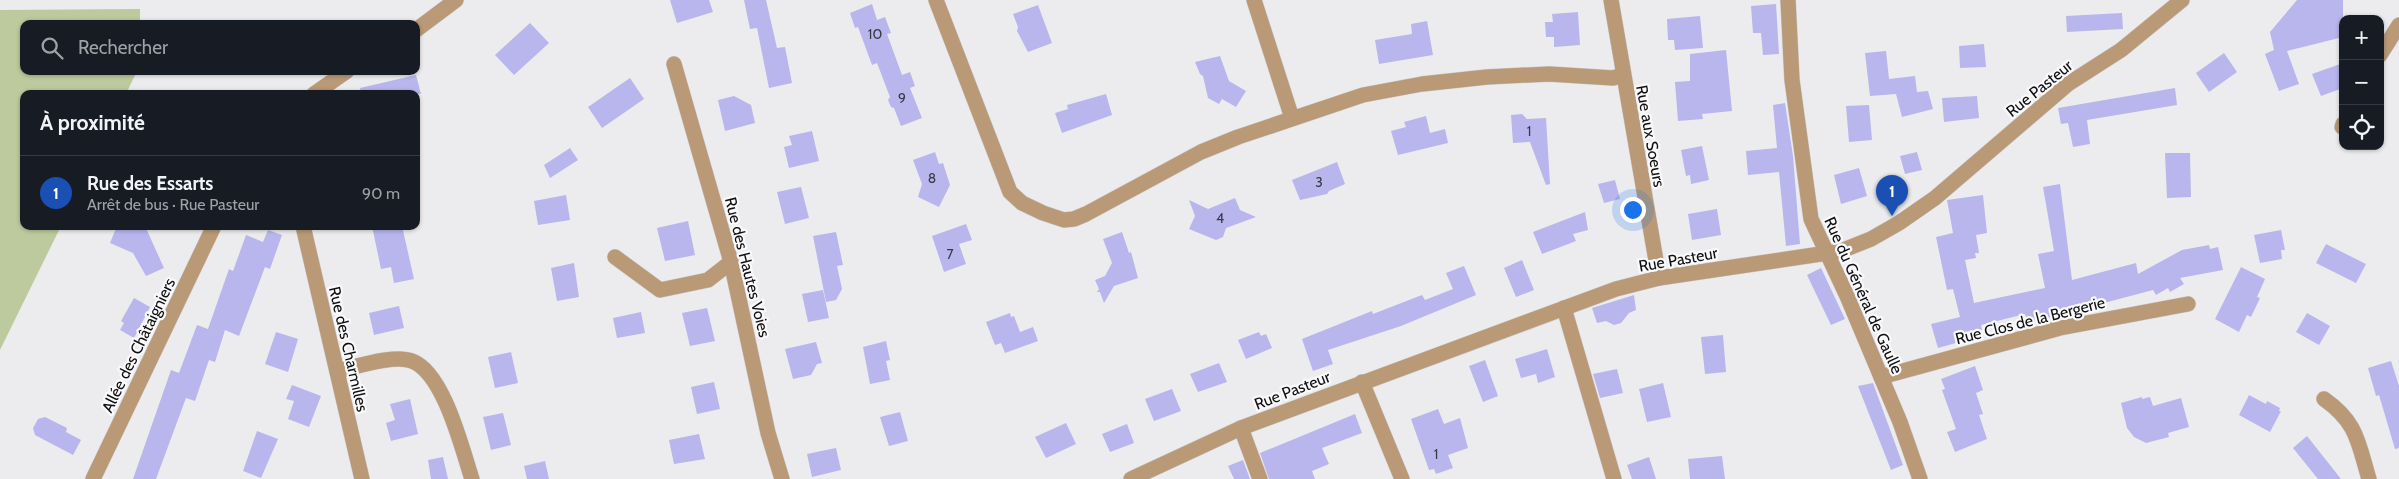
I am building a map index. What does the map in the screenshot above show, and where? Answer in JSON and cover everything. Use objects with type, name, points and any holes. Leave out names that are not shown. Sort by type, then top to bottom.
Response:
[{"type":"street","points":[[420,27],[456,0]]},
{"type":"street","points":[[936,0],[1007,187],[1014,198],[1022,203],[1064,220],[1086,214],[1201,152],[1292,118],[1363,95],[1422,84],[1549,74],[1613,78],[1623,75]]},
{"type":"street","points":[[1254,0],[1292,118]]},
{"type":"street","name":"Rue aux Soeurs","points":[[1610,0],[1659,278]]},
{"type":"street","name":"Rue du Général de Gaulle","points":[[1788,0],[1792,80],[1812,219],[1829,252],[1881,377],[1920,479]]},
{"type":"street","name":"Rue Pasteur","points":[[1131,479],[1240,428],[1616,290],[1659,278],[1841,251],[1871,239],[1899,223],[1942,192],[2068,84],[2121,50],[2182,0]]},
{"type":"street","points":[[2384,49],[2399,25]]},
{"type":"street","name":"Rue des Hautes Voies","points":[[674,64],[731,262],[768,433],[782,479]]},
{"type":"street","points":[[320,90],[341,75]]},
{"type":"street","name":"Allée des Châtaigniers","points":[[93,479],[212,230]]},
{"type":"street","name":"Rue des Charmilles","points":[[304,230],[362,479]]},
{"type":"street","points":[[615,257],[660,290],[708,280],[731,262]]},
{"type":"street","name":"Rue Clos de la Bergerie","points":[[1881,377],[2060,328],[2188,304]]},
{"type":"street","points":[[1564,308],[1614,479]]},
{"type":"street","points":[[337,371],[391,360],[412,361],[430,374],[446,404],[472,479]]},
{"type":"street","points":[[1362,382],[1402,479]]},
{"type":"street","points":[[2324,398],[2349,420],[2357,438],[2369,479]]},
{"type":"street","points":[[1240,428],[1260,479]]},
{"type":"green space","points":[[140,9],[140,20],[20,20],[20,75],[135,75],[128,90],[20,90],[20,230],[59,230],[0,350],[0,10]]},
{"type":"building","points":[[670,0],[709,0],[713,12],[677,23]]},
{"type":"building","points":[[744,0],[766,0],[777,48],[785,47],[792,83],[769,88],[757,28],[750,29]]},
{"type":"building","points":[[2297,0],[2343,0],[2343,15],[2339,15],[2339,38],[2287,51],[2299,84],[2279,91],[2265,54],[2274,50],[2270,32]]},
{"type":"building","points":[[872,4],[877,20],[885,17],[891,33],[887,34],[902,75],[910,72],[915,86],[910,88],[922,118],[901,126],[894,108],[891,107],[888,100],[890,97],[877,63],[872,65],[858,27],[855,28],[850,13]]},
{"type":"building","points":[[1776,4],[1779,54],[1763,55],[1761,33],[1753,33],[1751,6]]},
{"type":"building","points":[[1038,5],[1052,43],[1028,52],[1017,31],[1018,27],[1013,14]]},
{"type":"building","points":[[1578,12],[1580,45],[1554,47],[1554,37],[1546,37],[1545,22],[1553,22],[1552,14]]},
{"type":"building","points":[[2122,13],[2123,29],[2067,32],[2066,16]]},
{"type":"building","points":[[1700,16],[1703,48],[1675,50],[1674,40],[1668,40],[1667,19]]},
{"type":"building","points":[[1427,21],[1433,55],[1379,64],[1375,40],[1412,34],[1411,24]]},
{"type":"building","points":[[530,23],[549,43],[514,75],[495,55]]},
{"type":"building","points":[[1984,44],[1986,67],[1960,68],[1959,46]]},
{"type":"building","points":[[1726,50],[1732,111],[1702,114],[1703,119],[1678,121],[1675,82],[1690,81],[1690,54]]},
{"type":"building","points":[[1886,51],[1889,79],[1915,76],[1917,92],[1928,91],[1933,109],[1902,117],[1896,94],[1870,96],[1865,53]]},
{"type":"building","points":[[2224,53],[2237,72],[2209,92],[2196,73]]},
{"type":"building","points":[[1220,56],[1229,81],[1246,91],[1236,107],[1222,99],[1219,104],[1208,98],[1203,76],[1200,74],[1195,62]]},
{"type":"building","points":[[2339,64],[2339,89],[2321,96],[2312,74]]},
{"type":"building","points":[[416,75],[420,90],[360,90],[360,88]]},
{"type":"building","points":[[630,78],[644,99],[602,128],[588,107]]},
{"type":"building","points":[[2175,88],[2177,105],[2087,120],[2090,144],[2073,147],[2068,123],[2061,124],[2058,108]]},
{"type":"building","points":[[1106,94],[1112,115],[1062,133],[1055,113],[1068,109],[1067,105]]},
{"type":"building","points":[[734,96],[751,105],[755,123],[725,131],[718,100]]},
{"type":"building","points":[[1977,96],[1979,118],[1944,122],[1942,98]]},
{"type":"building","points":[[1785,103],[1793,156],[1800,244],[1786,246],[1779,172],[1748,175],[1746,151],[1777,148],[1773,105]]},
{"type":"building","points":[[1869,105],[1872,140],[1849,142],[1846,106]]},
{"type":"building","points":[[1522,114],[1527,119],[1546,118],[1550,184],[1546,185],[1530,142],[1513,143],[1511,115]]},
{"type":"building","points":[[1426,116],[1430,133],[1445,129],[1448,143],[1398,155],[1391,131],[1406,127],[1404,122]]},
{"type":"building","points":[[812,131],[819,161],[789,168],[784,147],[792,145],[789,136]]},
{"type":"building","points":[[1702,146],[1709,180],[1691,184],[1690,175],[1686,176],[1681,150]]},
{"type":"building","points":[[570,148],[578,160],[550,178],[544,165]]},
{"type":"building","points":[[935,152],[939,164],[943,163],[950,185],[939,207],[918,197],[922,184],[913,160]]},
{"type":"building","points":[[1917,152],[1922,170],[1905,174],[1900,156]]},
{"type":"building","points":[[2165,153],[2190,153],[2191,197],[2167,198]]},
{"type":"building","points":[[1337,162],[1345,184],[1329,191],[1327,194],[1300,200],[1292,180]]},
{"type":"building","points":[[1859,168],[1867,196],[1841,204],[1834,175]]},
{"type":"building","points":[[1615,180],[1620,199],[1604,203],[1598,184]]},
{"type":"building","points":[[2060,184],[2072,280],[2136,263],[2138,274],[2182,250],[2209,245],[2210,249],[2218,247],[2223,270],[2180,278],[2184,284],[2170,292],[2168,288],[2156,295],[2153,290],[2028,323],[2025,314],[1981,325],[1982,330],[1955,337],[1956,343],[1938,348],[1931,324],[1960,317],[1953,289],[1947,290],[1936,237],[1953,233],[1947,200],[1983,195],[1987,233],[1976,235],[1979,253],[1975,253],[1976,258],[1965,260],[1974,303],[2045,288],[2038,254],[2054,251],[2043,187]]},
{"type":"building","points":[[801,187],[809,218],[785,224],[777,192]]},
{"type":"building","points":[[566,195],[570,220],[538,225],[534,201]]},
{"type":"building","points":[[1235,198],[1240,210],[1256,217],[1226,228],[1223,237],[1216,240],[1189,229],[1195,216],[1189,200],[1208,209]]},
{"type":"building","points":[[1717,209],[1721,235],[1692,240],[1688,214]]},
{"type":"building","points":[[1585,212],[1588,230],[1573,234],[1576,241],[1542,254],[1533,232]]},
{"type":"building","points":[[688,221],[695,255],[665,261],[657,228]]},
{"type":"building","points":[[966,224],[972,240],[959,244],[966,264],[944,272],[932,236]]},
{"type":"building","points":[[115,230],[147,230],[164,268],[146,276],[133,253],[110,243]]},
{"type":"building","points":[[268,230],[282,235],[270,269],[265,267],[239,336],[225,330],[215,362],[209,360],[195,401],[186,398],[156,479],[133,479],[171,370],[179,373],[197,325],[208,329],[229,269],[233,271],[246,235],[263,242]]},
{"type":"building","points":[[373,230],[403,230],[414,279],[394,283],[391,267],[381,269]]},
{"type":"building","points":[[2281,230],[2285,250],[2281,250],[2282,259],[2260,263],[2254,235]]},
{"type":"building","points":[[836,232],[843,265],[837,266],[842,289],[836,300],[826,302],[813,236]]},
{"type":"building","points":[[1122,232],[1129,253],[1131,252],[1138,278],[1114,286],[1104,303],[1100,292],[1097,292],[1099,289],[1095,280],[1105,276],[1112,263],[1103,239]]},
{"type":"building","points":[[2326,244],[2366,264],[2356,283],[2316,263]]},
{"type":"building","points":[[1522,260],[1534,290],[1516,297],[1504,268]]},
{"type":"building","points":[[574,263],[579,297],[557,301],[551,268]]},
{"type":"building","points":[[1464,266],[1476,295],[1401,326],[1328,350],[1333,364],[1313,371],[1302,339],[1372,311],[1373,314],[1422,295],[1425,300],[1453,289],[1446,273]]},
{"type":"building","points":[[2241,267],[2265,279],[2257,297],[2260,298],[2251,317],[2247,315],[2239,332],[2215,319]]},
{"type":"building","points":[[1821,268],[1845,319],[1831,325],[1807,275]]},
{"type":"building","points":[[823,290],[829,318],[808,322],[802,294]]},
{"type":"building","points":[[1634,295],[1636,310],[1629,313],[1621,323],[1614,325],[1606,321],[1597,323],[1592,308]]},
{"type":"building","points":[[134,298],[150,307],[134,338],[120,330],[124,323],[121,321]]},
{"type":"building","points":[[399,306],[404,328],[374,335],[369,313]]},
{"type":"building","points":[[707,308],[715,341],[690,346],[682,313]]},
{"type":"building","points":[[641,312],[645,333],[617,338],[613,318]]},
{"type":"building","points":[[1010,313],[1011,317],[1014,316],[1020,332],[1033,327],[1038,341],[1005,353],[1001,343],[995,345],[986,322]]},
{"type":"building","points":[[2307,313],[2330,326],[2319,345],[2296,332]]},
{"type":"building","points":[[276,332],[298,339],[288,372],[265,364]]},
{"type":"building","points":[[1259,332],[1261,336],[1266,334],[1272,348],[1246,359],[1238,340]]},
{"type":"building","points":[[1723,335],[1726,372],[1705,374],[1701,337]]},
{"type":"building","points":[[886,341],[890,360],[886,361],[890,380],[870,384],[863,347]]},
{"type":"building","points":[[816,342],[822,363],[817,364],[811,375],[793,379],[785,349]]},
{"type":"building","points":[[1547,349],[1555,377],[1538,383],[1536,374],[1521,378],[1515,359]]},
{"type":"building","points":[[511,352],[518,383],[495,388],[488,357]]},
{"type":"building","points":[[1485,360],[1498,396],[1483,402],[1469,366]]},
{"type":"building","points":[[2391,361],[2399,386],[2399,448],[2395,449],[2379,395],[2376,396],[2368,368]]},
{"type":"building","points":[[1219,363],[1227,382],[1198,392],[1190,374]]},
{"type":"building","points":[[1975,366],[1983,390],[1976,393],[1983,414],[1979,415],[1987,439],[1955,452],[1947,432],[1956,429],[1942,390],[1945,389],[1941,379]]},
{"type":"building","points":[[1617,369],[1623,393],[1600,398],[1593,374]]},
{"type":"building","points":[[714,382],[720,409],[697,414],[691,387]]},
{"type":"building","points":[[1663,383],[1671,417],[1647,422],[1639,389]]},
{"type":"building","points":[[1873,383],[1903,465],[1891,470],[1858,386]]},
{"type":"building","points":[[292,385],[321,396],[309,427],[288,419],[294,401],[286,399]]},
{"type":"building","points":[[1172,389],[1181,411],[1154,421],[1145,399]]},
{"type":"building","points":[[2249,395],[2266,404],[2267,401],[2280,408],[2279,411],[2281,411],[2270,432],[2239,415]]},
{"type":"building","points":[[2142,397],[2142,399],[2150,397],[2153,406],[2181,398],[2189,427],[2168,433],[2169,437],[2146,443],[2134,437],[2127,428],[2121,403]]},
{"type":"building","points":[[410,399],[418,434],[391,441],[386,423],[395,420],[390,404]]},
{"type":"building","points":[[1438,409],[1444,424],[1460,418],[1468,448],[1448,455],[1453,468],[1436,474],[1434,469],[1429,470],[1411,419]]},
{"type":"building","points":[[900,412],[908,441],[889,446],[880,417]]},
{"type":"building","points":[[503,413],[511,445],[491,450],[483,417]]},
{"type":"building","points":[[1355,414],[1362,433],[1322,448],[1329,464],[1312,471],[1315,479],[1269,479],[1260,453]]},
{"type":"building","points":[[45,417],[67,428],[66,432],[81,440],[73,455],[35,435],[33,428],[38,419]]},
{"type":"building","points":[[1066,423],[1076,444],[1046,458],[1035,437]]},
{"type":"building","points":[[1127,424],[1134,443],[1110,452],[1102,434]]},
{"type":"building","points":[[257,431],[278,439],[261,478],[243,471]]},
{"type":"building","points":[[699,434],[705,459],[674,464],[669,440]]},
{"type":"building","points":[[2307,436],[2341,479],[2318,479],[2293,448]]},
{"type":"building","points":[[836,448],[841,470],[812,477],[807,454]]},
{"type":"building","points":[[1722,456],[1725,479],[1690,479],[1688,459]]},
{"type":"building","points":[[443,457],[448,479],[431,479],[428,460]]},
{"type":"building","points":[[1649,457],[1656,479],[1632,479],[1627,465]]},
{"type":"building","points":[[1243,460],[1250,479],[1234,479],[1228,466]]},
{"type":"building","points":[[545,461],[549,479],[527,479],[524,466]]},
{"type":"place","name":"Rue des Essarts","points":[[1892,216]]}]
